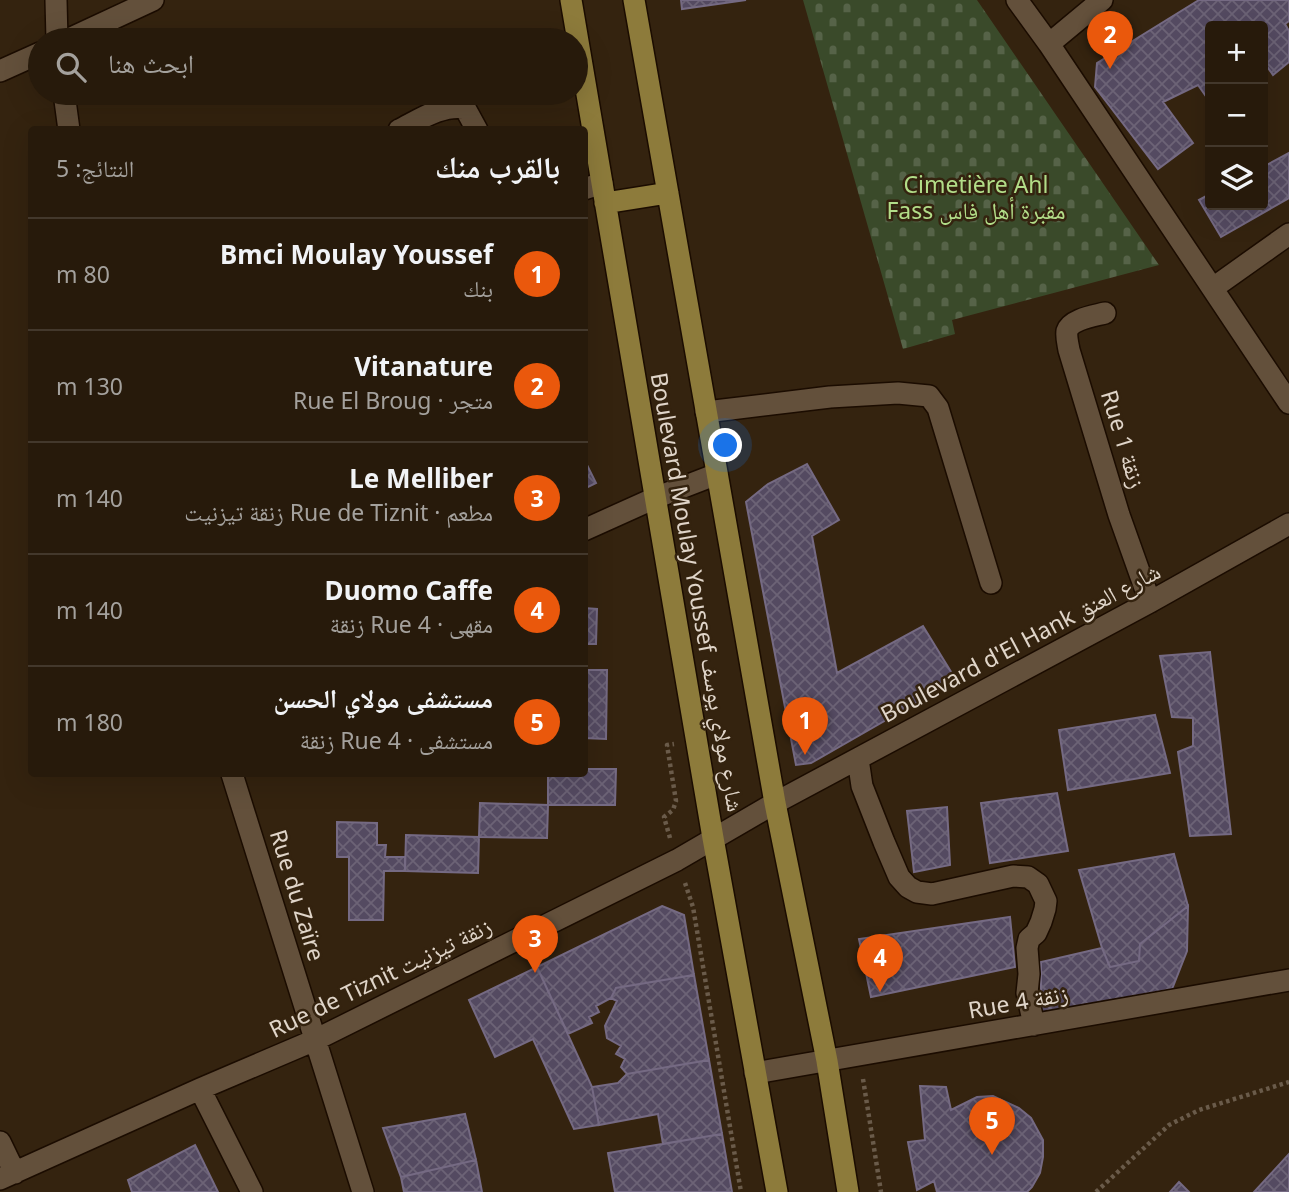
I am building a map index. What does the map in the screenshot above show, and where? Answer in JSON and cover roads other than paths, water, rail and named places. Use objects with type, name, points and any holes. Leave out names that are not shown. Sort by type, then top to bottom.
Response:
[{"type":"main road","name":"Boulevard Moulay Youssef شارع مولاي يوسف","points":[[571,0],[574,28]]},
{"type":"main road","name":"Boulevard Moulay Youssef شارع مولاي يوسف","points":[[634,0],[775,803],[827,1061],[848,1192]]},
{"type":"main road","name":"Boulevard Moulay Youssef شارع مولاي يوسف","points":[[584,105],[587,126]]},
{"type":"main road","name":"Boulevard Moulay Youssef شارع مولاي يوسف","points":[[588,137],[655,498],[777,1192]]},
{"type":"main road","points":[[597,192],[668,193]]},
{"type":"street","points":[[56,0],[57,28]]},
{"type":"street","points":[[93,28],[153,0]]},
{"type":"street","points":[[1017,0],[1289,403]]},
{"type":"street","points":[[1049,44],[1102,0]]},
{"type":"street","points":[[0,71],[28,58]]},
{"type":"street","points":[[66,105],[68,126]]},
{"type":"street","points":[[407,126],[445,108],[456,106],[465,108],[475,126]]},
{"type":"street","points":[[1213,288],[1289,234]]},
{"type":"street","name":"Rue 1 زنقة","points":[[1105,313],[1078,321],[1067,331],[1067,338],[1119,515],[1150,602]]},
{"type":"street","points":[[706,412],[830,397],[898,393],[929,397],[938,408],[990,583]]},
{"type":"street","points":[[588,528],[717,474]]},
{"type":"street","name":"Boulevard d'El Hank شارع العنق","points":[[775,803],[1150,602],[1289,524]]},
{"type":"street","points":[[858,759],[867,800],[899,877],[908,887],[917,892],[932,894],[1013,876],[1028,877],[1038,884],[1046,901],[1045,909],[1027,948],[1027,993],[1034,1025]]},
{"type":"street","name":"Rue du Zaïre","points":[[233,777],[363,1192]]},
{"type":"street","name":"Rue de Tiznit زنقة تيزنيت","points":[[7,1176],[315,1040],[677,860],[775,803]]},
{"type":"street","name":"Rue 4 زنقة","points":[[755,1073],[1289,980]]},
{"type":"street","points":[[200,1089],[252,1192]]},
{"type":"street","points":[[0,1142],[7,1176]]},
{"type":"place","name":"Vitanature","points":[[1110,69]]},
{"type":"place","name":"Bmci Moulay Youssef","points":[[805,755]]},
{"type":"place","name":"Le Melliber","points":[[535,973]]},
{"type":"place","name":"Duomo Caffe","points":[[880,992]]},
{"type":"place","name":"مستشفى مولاي الحسن","points":[[992,1155]]},
{"type":"park label","name":"Cimetière Ahl Fass مقبرة أهل فاس","points":[[976,197]]}]
